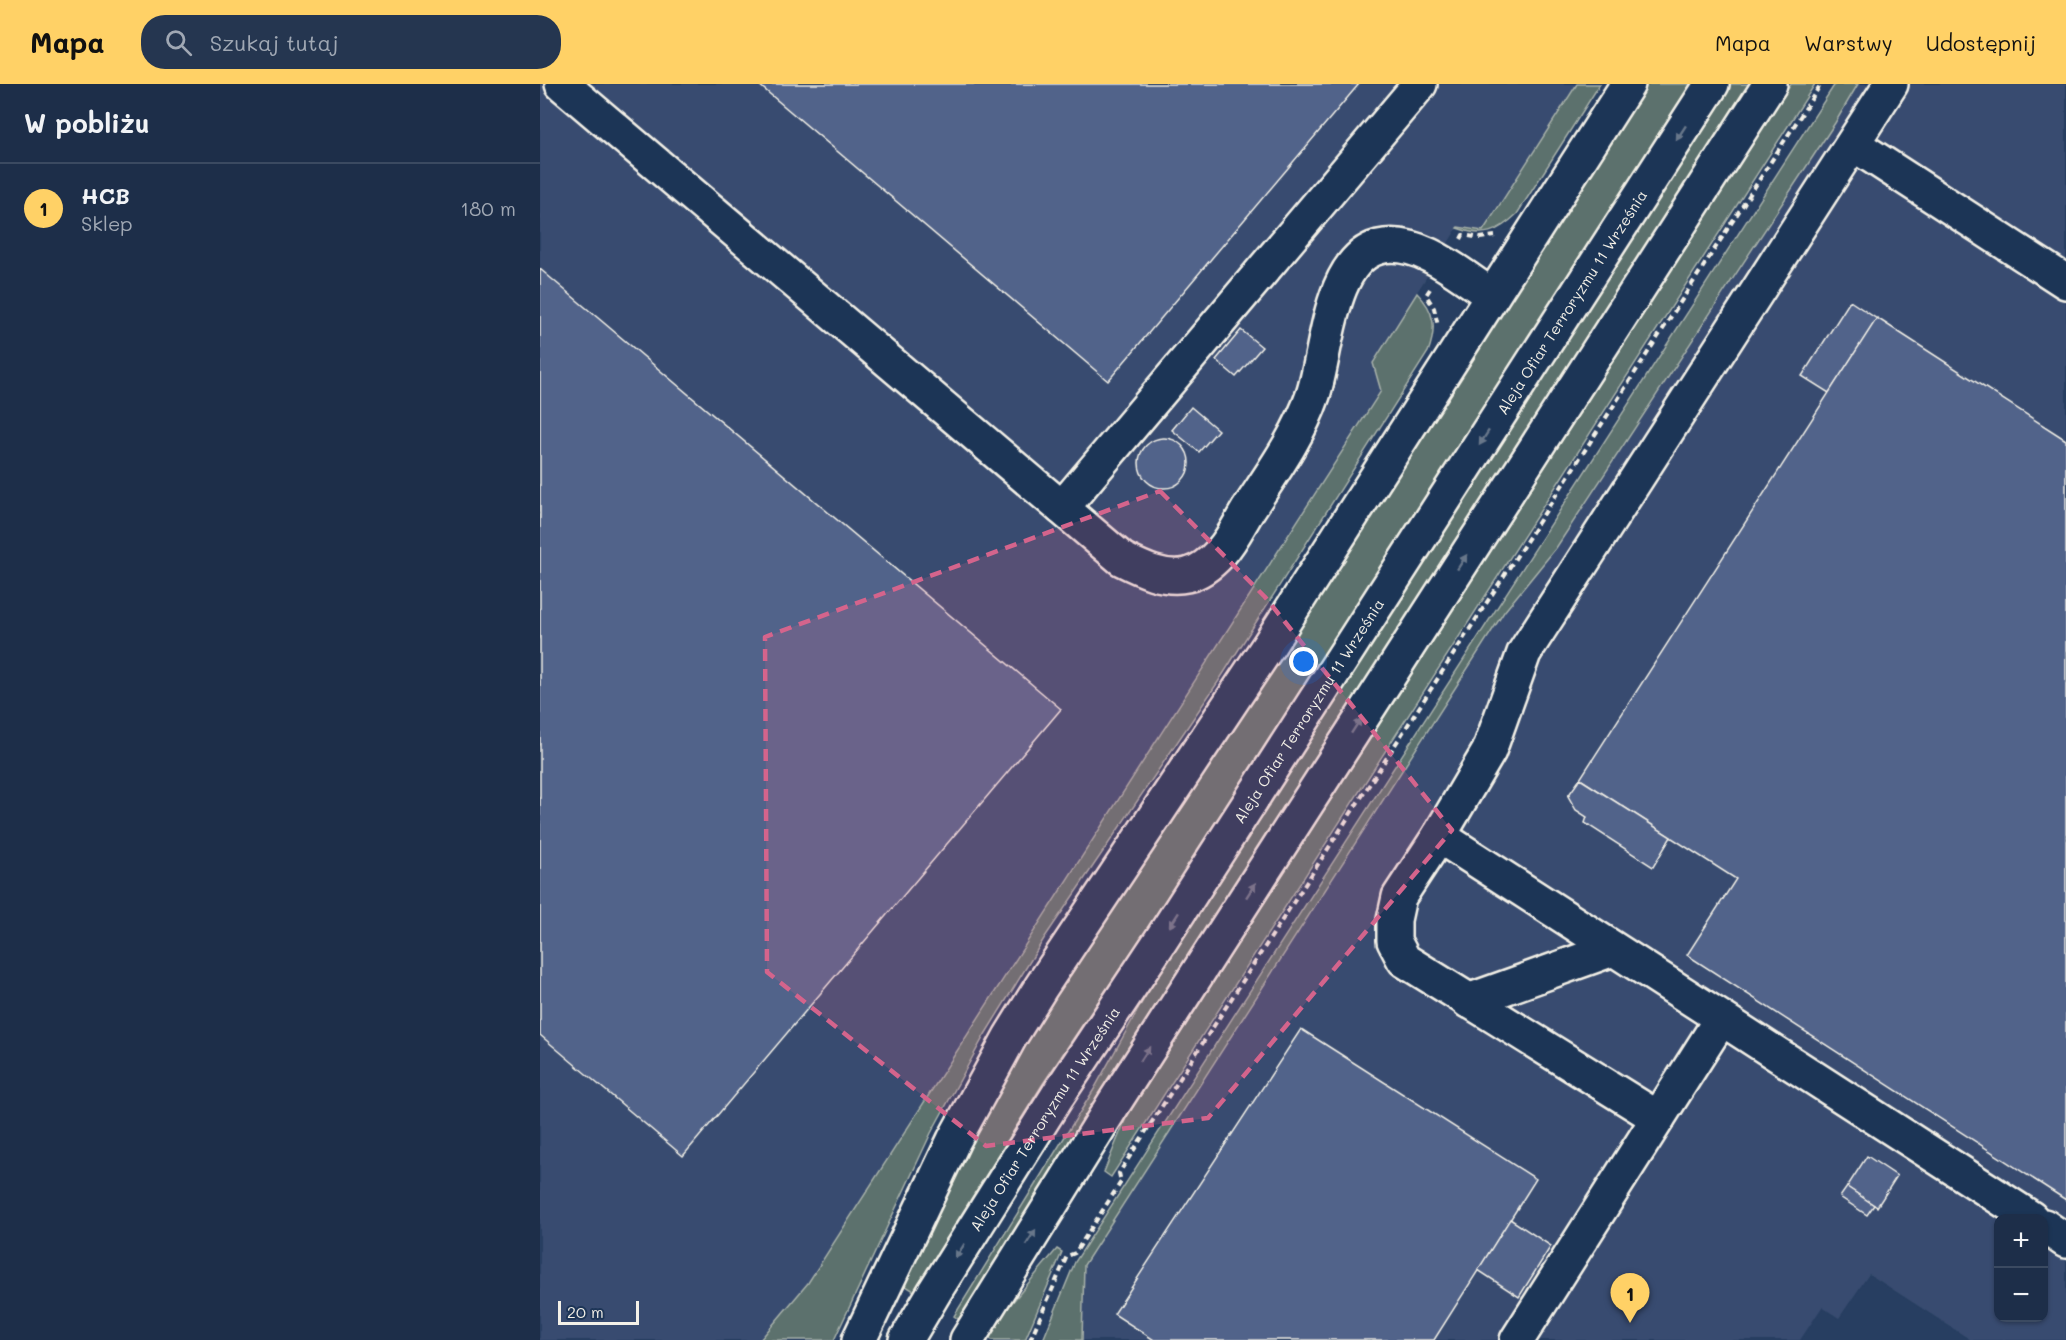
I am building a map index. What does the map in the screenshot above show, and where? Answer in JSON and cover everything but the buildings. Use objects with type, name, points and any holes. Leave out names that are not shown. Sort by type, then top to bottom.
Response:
[{"type":"street","points":[[562,84],[1122,559],[1144,570],[1165,575],[1188,575],[1206,566],[1223,550],[1294,438],[1313,396],[1323,359],[1332,308],[1340,285],[1349,268],[1361,256],[1377,247],[1402,245],[1417,249],[1492,296]]},
{"type":"street","points":[[1062,508],[1420,84]]},
{"type":"street","points":[[859,1340],[954,1140],[1035,997],[1269,645],[1628,84]]},
{"type":"street","name":"Aleja Ofiar Terroryzmu 11 Września","points":[[906,1340],[1058,1095],[1161,940],[1712,84]]},
{"type":"street","points":[[967,1340],[1120,1093],[1770,84]]},
{"type":"street","points":[[1658,1118],[1404,960],[1394,941],[1394,920],[1399,897],[1439,836],[1489,751],[1524,653],[1891,84]]},
{"type":"street","points":[[1853,144],[2066,282]]},
{"type":"street","points":[[1439,836],[2025,1214]]},
{"type":"street","points":[[1468,1001],[1613,949]]},
{"type":"street","points":[[1517,1340],[1721,1019]]},
{"type":"street","points":[[2048,1229],[2066,1241]]},
{"type":"path","points":[[1030,1340],[1067,1256],[1076,1253],[1121,1182],[1119,1173],[1821,84]]},
{"type":"highlighted area","points":[[1160,491],[1265,597],[1452,830],[1208,1118],[986,1146],[767,972],[765,637]]},
{"type":"shaded area","points":[[540,84],[1577,84],[1483,231],[1458,227],[1373,362],[1381,391],[808,1283],[760,1340],[540,1340]]},
{"type":"shaded area","points":[[1858,84],[2066,84],[2066,1340],[1971,1340],[1869,1274],[1839,1318],[1822,1307],[1800,1340],[1082,1340],[1084,1265],[1504,612],[1556,548],[1835,123]]},
{"type":"green space","points":[[1577,84],[1600,84],[1517,214],[1503,226],[1490,232],[1475,233],[1457,228],[1483,231]]},
{"type":"green space","points":[[1645,84],[1691,84],[1147,929],[1042,1085],[914,1291],[906,1286],[900,1287],[992,1099],[1043,1012],[1305,615]]},
{"type":"green space","points":[[1729,84],[1752,84],[961,1321],[954,1316],[1093,1091],[1166,959]]},
{"type":"green space","points":[[1791,84],[1815,84],[1111,1177],[1104,1172],[1126,1118]]},
{"type":"green space","points":[[1835,84],[1858,84],[1835,123],[1556,548],[1504,612],[1084,1265],[1082,1340],[1043,1340],[1075,1262]]},
{"type":"green space","points":[[1417,293],[1428,306],[1433,320],[1433,335],[1428,352],[1218,682],[1045,937],[984,1036],[931,1133],[834,1340],[760,1340],[808,1283],[1381,391],[1373,363]]},
{"type":"green space","points":[[1057,1249],[1062,1252],[1025,1340],[992,1340],[987,1337],[1010,1305]]},
{"type":"place","name":"HCB","points":[[1630,1323]]}]
